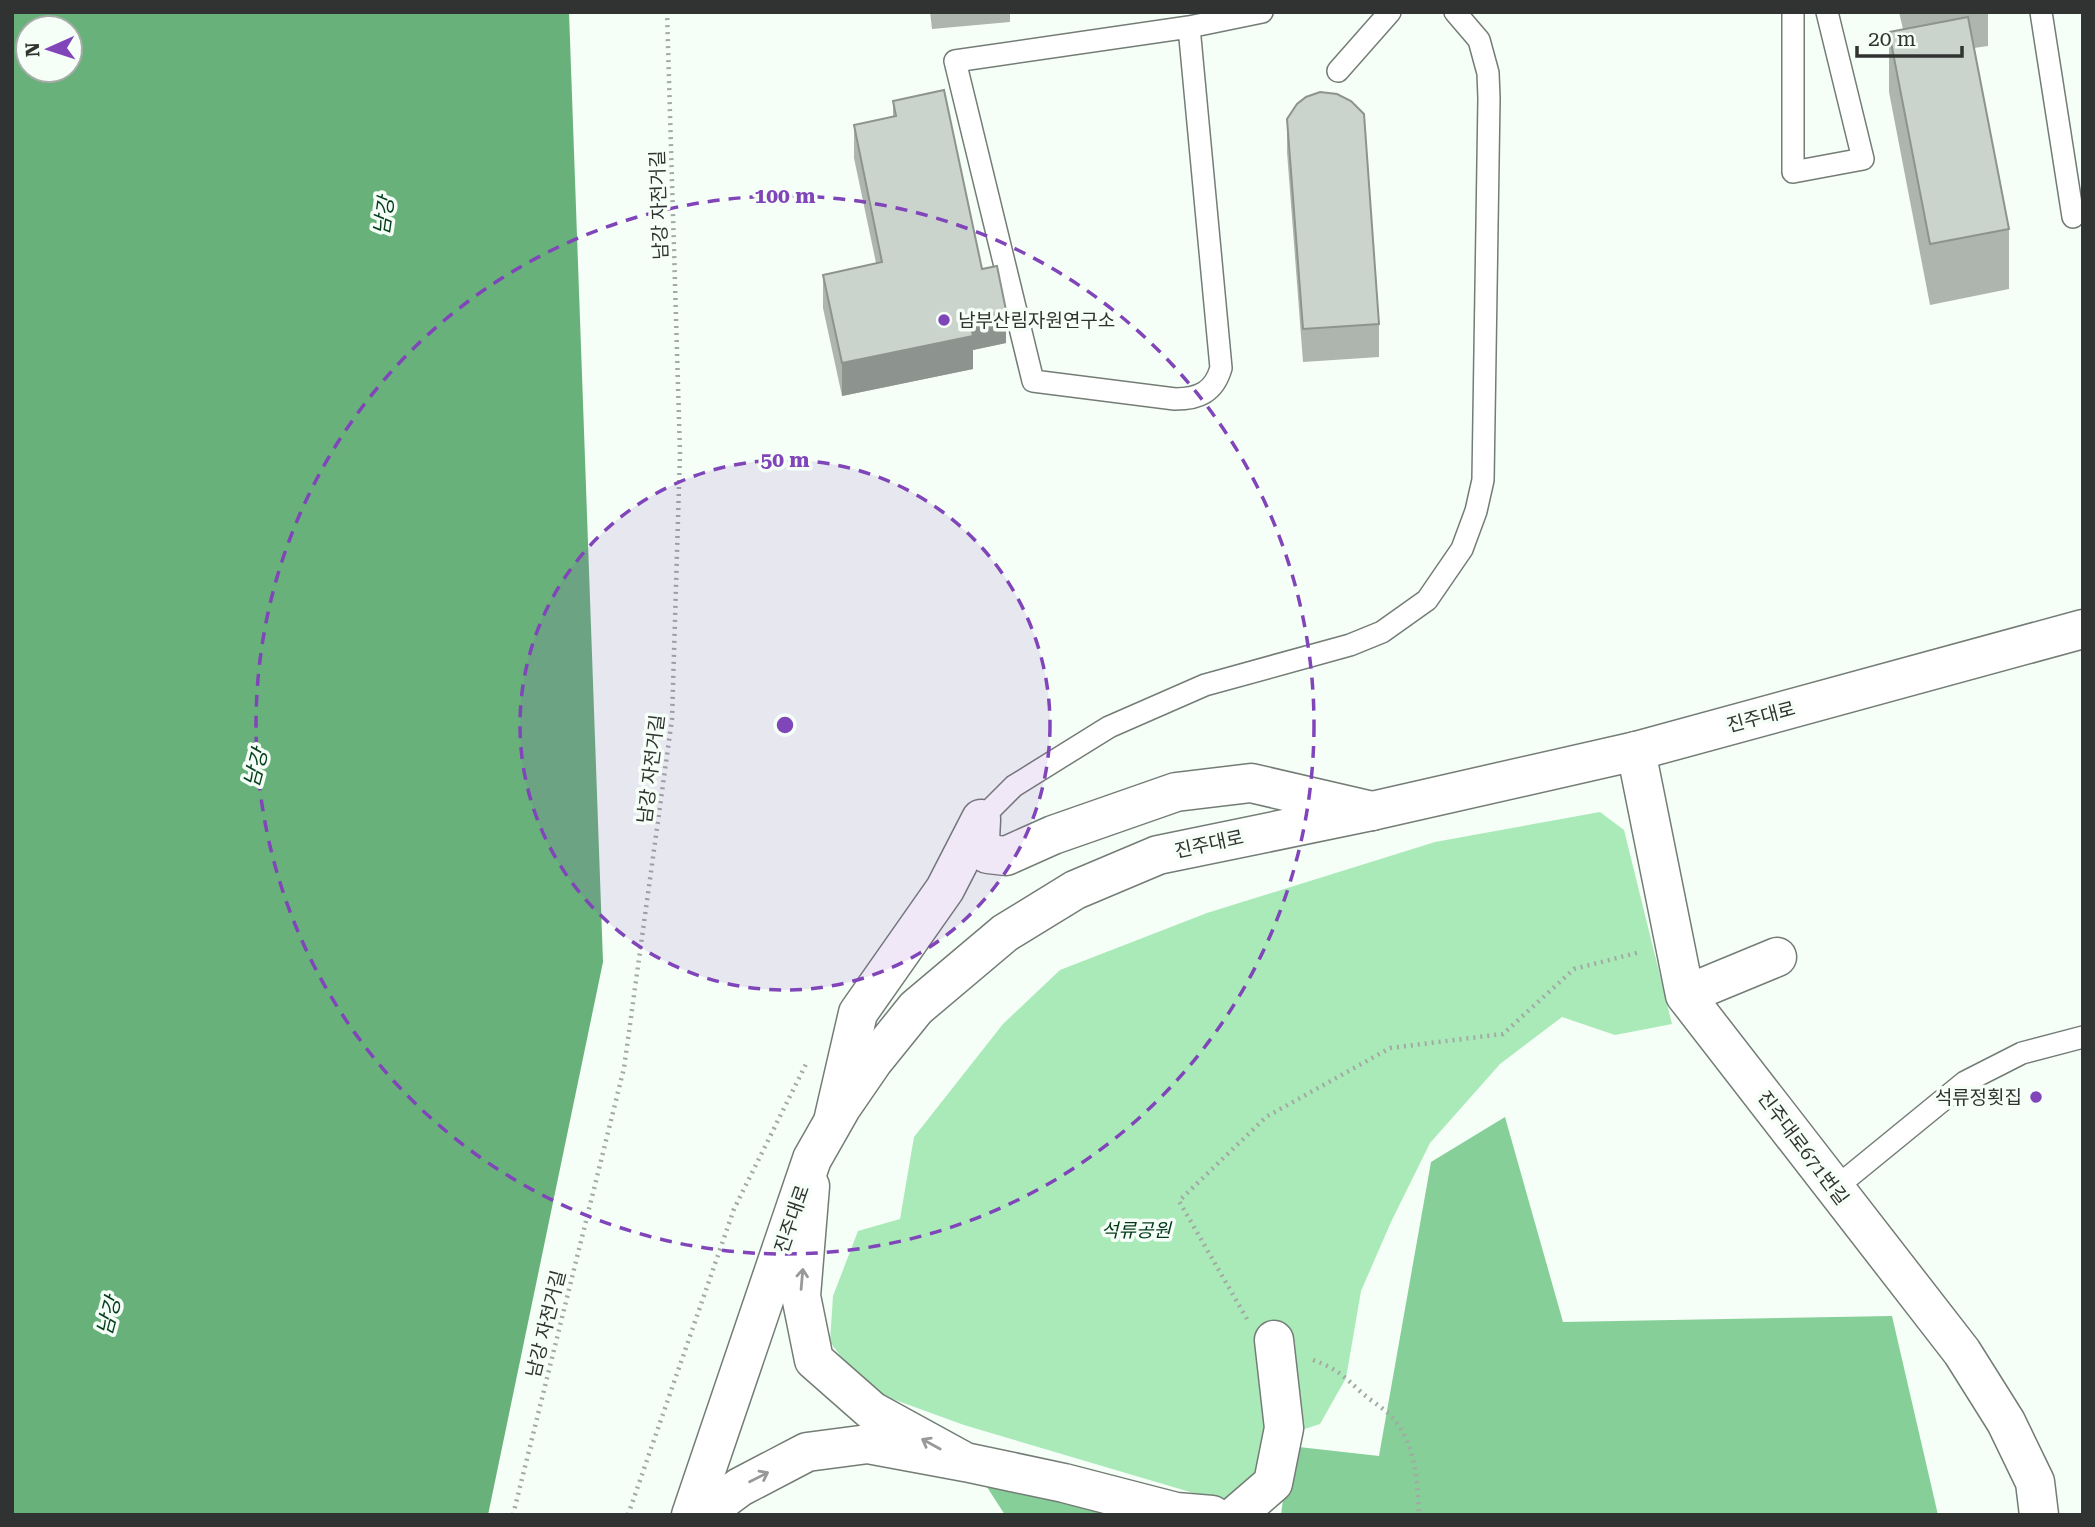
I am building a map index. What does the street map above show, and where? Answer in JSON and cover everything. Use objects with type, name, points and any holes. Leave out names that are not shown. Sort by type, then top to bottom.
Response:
[{"type":"street","name":"진주대로","points":[[691,1515],[812,1159],[833,1121],[874,1060],[916,1008],[1004,933],[1074,890],[1158,855],[1372,811],[1636,751],[2083,629]]},
{"type":"street","name":"진주대로671번길","points":[[1636,751],[1685,995],[1962,1352],[2006,1422],[2035,1482],[2039,1515]]},
{"type":"street","points":[[981,819],[980,840],[988,853],[1006,856],[1064,830],[1176,792],[1251,783],[1372,811]]},
{"type":"street","points":[[833,1121],[858,1013],[945,889],[981,819]]},
{"type":"street","points":[[1685,995],[1777,957]]},
{"type":"street","points":[[812,1159],[801,1296],[814,1360],[872,1411],[965,1462]]},
{"type":"street","points":[[1236,1515],[1273,1483],[1284,1428],[1275,1340]]},
{"type":"street","points":[[702,1515],[740,1487],[807,1452],[869,1444],[1065,1483],[1176,1512],[1212,1515]]},
{"type":"lane","points":[[1189,27],[1221,368],[1217,383],[1204,394],[1190,399],[1175,399],[1033,381],[955,61],[1189,27],[1262,12]]},
{"type":"lane","points":[[1338,71],[1390,12]]},
{"type":"lane","points":[[981,819],[1014,786],[1110,727],[1205,685],[1350,645],[1382,632],[1427,600],[1462,549],[1476,511],[1483,480],[1489,97],[1488,73],[1479,40],[1455,12]]},
{"type":"lane","points":[[1793,12],[1793,172],[1863,159],[1828,12]]},
{"type":"lane","points":[[2041,12],[2073,148],[2073,217]]},
{"type":"lane","points":[[1834,1189],[1965,1082],[2022,1053],[2083,1037]]},
{"type":"path","name":"남강 자전거길","points":[[513,1515],[624,1068],[672,719],[680,453],[667,12]]},
{"type":"path","points":[[1419,1515],[1417,1476],[1403,1430],[1346,1376],[1302,1355],[1248,1322],[1179,1201],[1266,1118],[1390,1048],[1503,1034],[1574,969],[1675,943]]},
{"type":"path","points":[[628,1515],[734,1209],[807,1063]]},
{"type":"green space","name":"석류공원","points":[[1600,812],[1624,830],[1672,1024],[1615,1035],[1562,1017],[1500,1064],[1430,1143],[1361,1291],[1346,1378],[1320,1424],[1274,1439],[1264,1480],[1234,1505],[964,1425],[865,1389],[830,1342],[833,1296],[858,1231],[900,1219],[914,1137],[1003,1024],[1060,970],[1207,913],[1435,842]]},
{"type":"shaded area","points":[[1505,1117],[1563,1322],[1892,1316],[1938,1515],[1281,1515],[1290,1446],[1379,1456],[1431,1162]]},
{"type":"shaded area","points":[[987,1487],[1093,1501],[1147,1515],[1005,1515]]},
{"type":"water","name":"남강","points":[[12,12],[569,12],[603,962],[488,1515],[12,1515]]},
{"type":"building","points":[[1968,17],[2009,229],[1930,244],[1889,32]]},
{"type":"building","points":[[944,90],[982,269],[997,266],[1006,310],[969,318],[973,336],[842,363],[823,275],[882,262],[854,125],[896,116],[893,101]]},
{"type":"building","points":[[1320,92],[1337,94],[1351,101],[1364,114],[1379,324],[1303,329],[1287,119],[1297,104]]},
{"type":"place","name":"남부산림자원연구소","points":[[944,320]]},
{"type":"place","name":"석류정횟집","points":[[2036,1097]]}]
